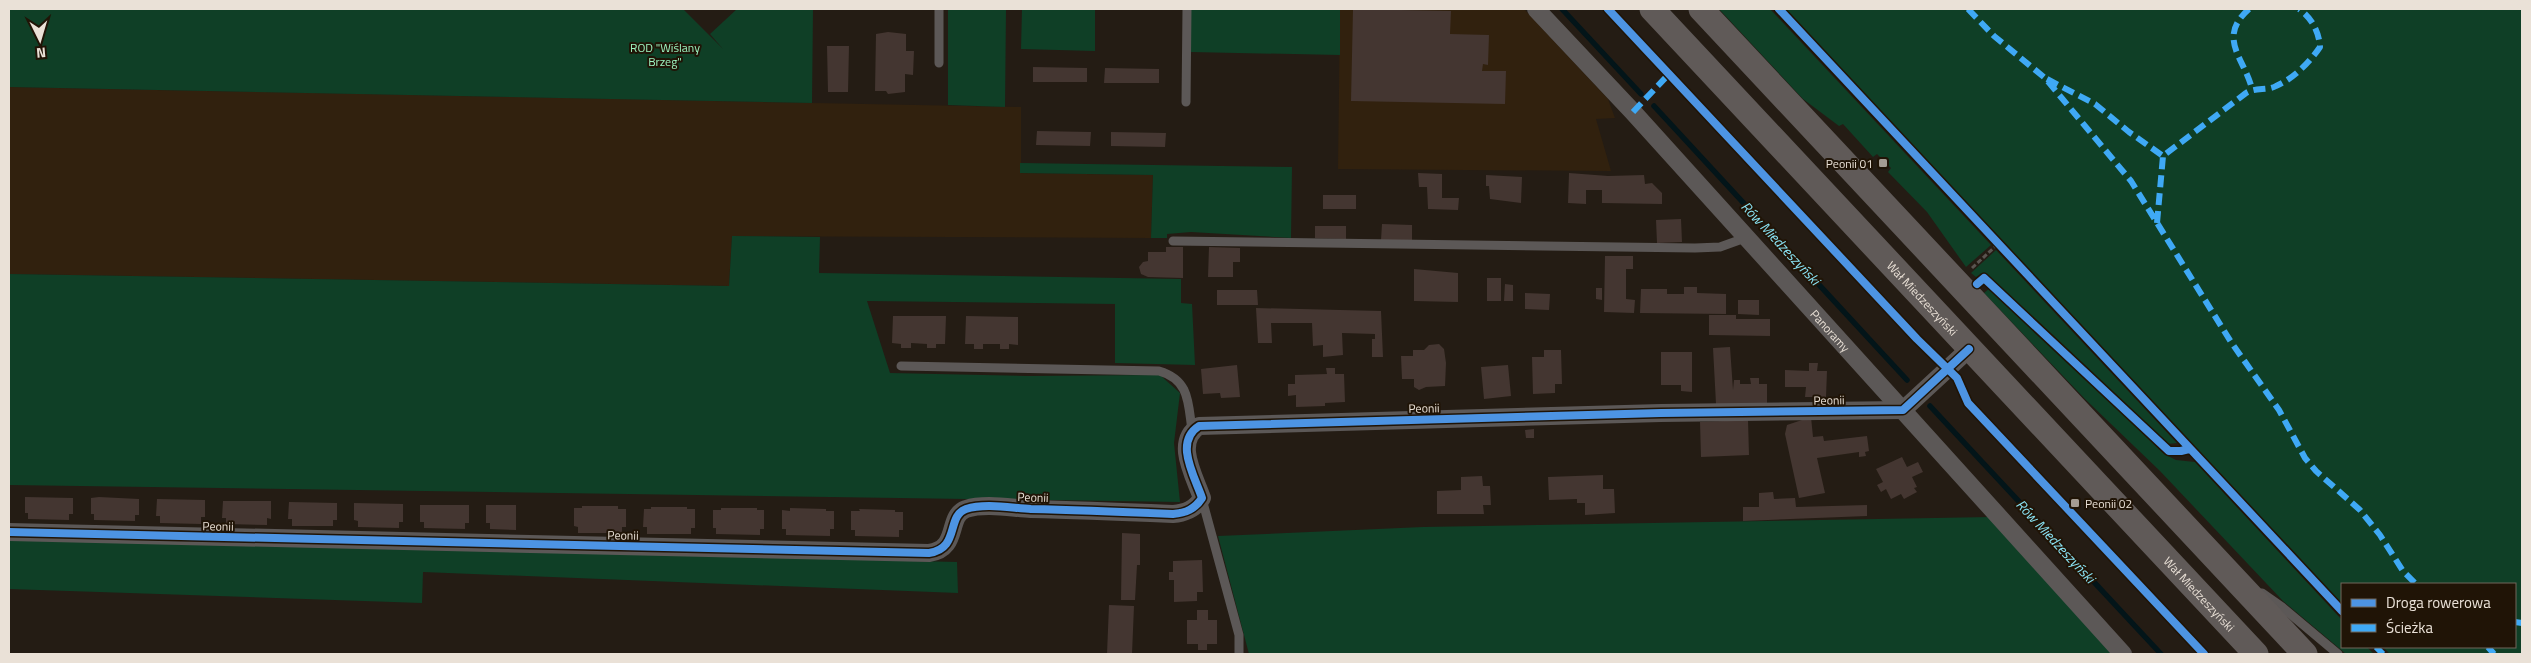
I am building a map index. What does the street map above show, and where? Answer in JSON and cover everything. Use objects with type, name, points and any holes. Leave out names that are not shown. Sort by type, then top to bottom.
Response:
[{"type":"main road","name":"Wał Miedzeszyński","points":[[1652,9],[2256,654]]},
{"type":"main road","points":[[1701,9],[2305,654]]},
{"type":"street","name":"Panoramy","points":[[1536,9],[1633,112],[2123,654]]},
{"type":"street","points":[[1904,410],[1969,349]]},
{"type":"street","name":"Peonii","points":[[1192,430],[1209,424],[1904,410]]},
{"type":"street","points":[[1192,430],[1186,443],[1187,453],[1202,498]]},
{"type":"street","name":"Peonii","points":[[9,532],[929,553],[946,546],[958,516],[966,509],[1011,508],[1182,514],[1192,509],[1202,498]]},
{"type":"lane","points":[[939,9],[939,63]]},
{"type":"lane","points":[[1186,102],[1187,9]]},
{"type":"lane","points":[[1173,241],[1695,248],[1720,247],[1745,238]]},
{"type":"lane","points":[[900,366],[1159,371],[1169,374],[1181,383],[1188,400],[1192,430]]},
{"type":"lane","points":[[1202,498],[1239,635],[1239,654]]},
{"type":"lane","points":[[2223,567],[2282,607],[2338,654]]},
{"type":"path","points":[[1974,266],[2000,243]]},
{"type":"shaded area","points":[[1340,9],[1524,9],[1608,99],[1615,118],[1596,119],[1611,171],[1338,169]]},
{"type":"shaded area","points":[[9,87],[1021,107],[1021,173],[1153,175],[1151,238],[732,236],[729,286],[9,274]]},
{"type":"green space","name":"ROD \"Wiślany Brzeg\"","points":[[9,9],[683,9],[723,49],[710,34],[737,9],[813,9],[812,103],[9,87]]},
{"type":"green space","points":[[948,9],[1006,9],[1005,107],[948,105]]},
{"type":"green space","points":[[1022,9],[1095,9],[1095,51],[1021,49]]},
{"type":"green space","points":[[1191,9],[1340,9],[1340,55],[1191,52]]},
{"type":"green space","points":[[1719,9],[1770,9],[1991,245],[1966,267],[1927,212],[1888,172],[1891,168],[1877,154],[1873,157],[1843,124],[1839,126],[1803,99]]},
{"type":"green space","points":[[1785,9],[2522,9],[2522,654],[2390,654],[2384,648],[2516,648],[2516,583],[2341,583],[2341,603]]},
{"type":"green space","points":[[1020,163],[1292,167],[1291,238],[1191,232],[1167,234],[1167,238],[1151,238],[1153,175],[1020,173]]},
{"type":"green space","points":[[732,236],[820,237],[819,273],[1181,279],[1181,303],[1192,304],[1195,365],[1115,363],[1115,304],[867,301],[890,373],[1028,376],[1160,375],[1180,393],[1174,443],[1180,502],[9,485],[9,274],[729,286]]},
{"type":"green space","points":[[1996,250],[2177,443],[2167,444],[2161,440],[1988,276],[1982,274],[1976,277],[1971,273]]},
{"type":"green space","points":[[1990,288],[2164,454],[2176,460],[2195,462],[2341,619],[2341,648],[2368,648],[2374,654],[2346,654],[2283,601],[2160,471],[2085,399],[1984,293]]},
{"type":"green space","points":[[1991,517],[2116,654],[1249,654],[1218,536],[1423,527]]},
{"type":"green space","points":[[9,540],[957,562],[958,593],[423,572],[422,603],[9,589]]},
{"type":"building","points":[[1353,9],[1451,11],[1450,34],[1489,35],[1488,65],[1483,64],[1482,71],[1506,71],[1505,104],[1351,101]]},
{"type":"building","points":[[888,32],[906,34],[906,51],[914,51],[913,75],[905,74],[905,92],[888,94],[886,91],[875,91],[876,34]]},
{"type":"building","points":[[827,46],[849,46],[848,92],[828,92]]},
{"type":"building","points":[[1033,67],[1087,68],[1087,82],[1033,82]]},
{"type":"building","points":[[1105,68],[1159,69],[1159,83],[1104,83]]},
{"type":"building","points":[[1037,131],[1091,132],[1090,146],[1036,145]]},
{"type":"building","points":[[1111,132],[1166,133],[1165,147],[1111,146]]},
{"type":"building","points":[[1418,173],[1442,174],[1442,198],[1459,198],[1458,210],[1428,209],[1427,187],[1419,187]]},
{"type":"building","points":[[1569,173],[1608,176],[1644,175],[1645,184],[1652,183],[1662,193],[1662,204],[1602,203],[1602,190],[1586,190],[1586,204],[1568,203]]},
{"type":"building","points":[[1486,175],[1522,177],[1521,203],[1490,199],[1489,186],[1486,186]]},
{"type":"building","points":[[1323,195],[1356,195],[1356,209],[1323,209]]},
{"type":"building","points":[[1681,219],[1682,242],[1657,243],[1656,220]]},
{"type":"building","points":[[1382,224],[1412,225],[1412,241],[1381,240]]},
{"type":"building","points":[[1315,226],[1346,226],[1346,239],[1315,238]]},
{"type":"building","points":[[1166,247],[1183,247],[1183,278],[1148,277],[1141,274],[1139,267],[1143,262],[1148,261],[1148,252],[1166,252]]},
{"type":"building","points":[[1209,247],[1240,248],[1240,262],[1233,262],[1233,277],[1208,277]]},
{"type":"building","points":[[1605,256],[1633,256],[1633,269],[1626,269],[1626,299],[1635,300],[1634,313],[1604,312]]},
{"type":"building","points":[[1414,269],[1458,273],[1458,302],[1414,301]]},
{"type":"building","points":[[1487,278],[1501,278],[1501,301],[1487,301]]},
{"type":"building","points":[[1505,284],[1513,285],[1513,301],[1504,301]]},
{"type":"building","points":[[1684,287],[1697,287],[1697,293],[1726,294],[1726,314],[1640,313],[1641,289],[1667,289],[1667,294],[1684,294]]},
{"type":"building","points":[[1596,288],[1602,288],[1602,300],[1596,299]]},
{"type":"building","points":[[1217,290],[1257,290],[1258,305],[1217,305]]},
{"type":"building","points":[[1525,293],[1550,294],[1549,310],[1525,309]]},
{"type":"building","points":[[1738,300],[1759,300],[1759,315],[1738,314]]},
{"type":"building","points":[[1256,308],[1381,311],[1383,357],[1372,357],[1372,339],[1375,339],[1375,334],[1342,333],[1343,355],[1323,357],[1323,345],[1313,346],[1312,323],[1271,323],[1272,343],[1258,343]]},
{"type":"building","points":[[1709,315],[1736,315],[1736,319],[1770,319],[1770,336],[1709,335]]},
{"type":"building","points":[[893,316],[946,316],[945,344],[936,344],[936,348],[927,348],[927,344],[911,343],[911,348],[901,348],[901,344],[892,343]]},
{"type":"building","points":[[966,316],[1018,317],[1018,345],[1009,344],[1009,349],[1000,349],[1000,344],[983,344],[983,349],[974,349],[974,344],[965,344]]},
{"type":"building","points":[[1439,344],[1444,349],[1446,363],[1445,386],[1426,387],[1419,390],[1414,387],[1414,379],[1402,379],[1401,356],[1413,356],[1413,350],[1424,350],[1429,345]]},
{"type":"building","points":[[1730,347],[1733,390],[1734,380],[1740,380],[1740,384],[1751,384],[1750,378],[1759,378],[1759,384],[1767,384],[1767,404],[1716,404],[1713,348]]},
{"type":"building","points":[[1544,350],[1561,350],[1562,384],[1555,384],[1555,393],[1533,394],[1532,357],[1544,357]]},
{"type":"building","points":[[1661,352],[1692,352],[1692,392],[1681,391],[1681,385],[1661,385]]},
{"type":"building","points":[[1809,363],[1818,363],[1817,371],[1827,371],[1826,397],[1805,397],[1806,387],[1785,387],[1785,370],[1809,371]]},
{"type":"building","points":[[1237,365],[1240,397],[1221,398],[1220,393],[1203,394],[1201,369]]},
{"type":"building","points":[[1508,365],[1511,396],[1484,399],[1481,367]]},
{"type":"building","points":[[1326,368],[1335,368],[1335,374],[1344,374],[1345,402],[1325,403],[1325,406],[1296,407],[1296,395],[1288,396],[1288,384],[1295,384],[1295,375],[1327,374]]},
{"type":"building","points":[[1811,417],[1813,437],[1823,436],[1824,441],[1867,436],[1869,451],[1865,452],[1866,456],[1859,457],[1859,452],[1817,458],[1825,493],[1799,498],[1785,434],[1787,425]]},
{"type":"building","points":[[1748,420],[1749,455],[1701,457],[1700,422]]},
{"type":"building","points":[[1534,429],[1534,438],[1526,438],[1525,430]]},
{"type":"building","points":[[1902,457],[1907,467],[1918,462],[1923,472],[1912,477],[1917,487],[1914,488],[1917,492],[1904,499],[1901,494],[1891,499],[1886,489],[1881,492],[1877,485],[1883,482],[1876,469]]},
{"type":"building","points":[[1603,475],[1603,489],[1614,489],[1615,513],[1585,515],[1585,503],[1577,503],[1577,499],[1549,500],[1548,477]]},
{"type":"building","points":[[1482,476],[1483,486],[1490,486],[1491,505],[1483,505],[1484,514],[1437,514],[1437,491],[1461,490],[1461,477]]},
{"type":"building","points":[[1773,492],[1774,499],[1795,498],[1796,507],[1867,505],[1867,516],[1743,521],[1743,507],[1759,507],[1759,493]]},
{"type":"building","points":[[25,497],[73,498],[73,514],[69,514],[69,520],[28,519],[28,513],[25,513]]},
{"type":"building","points":[[91,498],[139,499],[139,515],[135,515],[135,521],[94,520],[94,514],[91,514]]},
{"type":"building","points":[[157,499],[205,500],[205,517],[201,517],[201,524],[160,523],[160,516],[156,516]]},
{"type":"building","points":[[223,501],[271,501],[271,519],[267,518],[267,525],[226,524],[226,518],[222,518]]},
{"type":"building","points":[[289,502],[337,503],[337,520],[333,520],[333,526],[292,526],[292,519],[288,519]]},
{"type":"building","points":[[354,503],[403,504],[403,522],[399,522],[399,528],[358,527],[358,521],[354,520]]},
{"type":"building","points":[[420,505],[469,505],[469,523],[465,523],[465,529],[424,528],[424,522],[420,522]]},
{"type":"building","points":[[486,505],[516,505],[516,530],[490,529],[490,523],[486,523]]},
{"type":"building","points":[[582,506],[618,506],[618,509],[626,509],[626,527],[622,527],[622,533],[578,533],[578,527],[574,526],[574,508],[582,508]]},
{"type":"building","points":[[651,507],[687,507],[687,509],[695,509],[695,528],[691,528],[691,534],[647,534],[647,527],[643,527],[644,509],[651,509]]},
{"type":"building","points":[[721,508],[757,508],[757,510],[764,510],[764,529],[760,529],[760,535],[716,534],[716,528],[713,528],[713,510],[721,510]]},
{"type":"building","points":[[790,508],[834,511],[834,529],[830,529],[830,536],[786,535],[786,529],[782,529],[782,510],[790,511]]},
{"type":"building","points":[[859,509],[903,512],[903,530],[899,530],[899,537],[855,536],[855,530],[851,530],[851,511],[860,511]]},
{"type":"building","points":[[1122,533],[1140,534],[1140,565],[1137,565],[1135,600],[1121,600]]},
{"type":"building","points":[[1202,560],[1203,592],[1197,592],[1197,601],[1174,602],[1174,580],[1169,580],[1169,572],[1173,572],[1173,561]]},
{"type":"building","points":[[1109,605],[1134,606],[1132,654],[1107,654]]},
{"type":"building","points":[[1197,610],[1208,610],[1208,620],[1217,620],[1217,644],[1207,644],[1207,650],[1198,650],[1198,644],[1187,644],[1187,620],[1197,620]]},
{"type":"waterway","name":"Rów Miedzeszyński","points":[[1562,9],[1641,94]]},
{"type":"waterway","name":"Rów Miedzeszyński","points":[[1654,106],[1907,380]]},
{"type":"waterway","name":"Rów Miedzeszyński","points":[[1930,406],[2161,654]]},
{"type":"marked path","points":[[1968,9],[1994,36],[2045,78],[2131,181],[2231,342],[2279,410],[2305,458],[2316,471],[2360,510],[2380,535],[2403,571],[2415,583]]},
{"type":"marked path","points":[[2249,9],[2239,20],[2234,39],[2239,58],[2252,89]]},
{"type":"marked path","points":[[2047,79],[2095,104],[2129,132],[2163,156],[2246,93],[2276,86],[2295,75],[2306,64],[2320,47],[2311,21],[2299,9]]},
{"type":"marked path","points":[[1633,112],[1669,74]]},
{"type":"marked path","points":[[2157,223],[2163,156]]},
{"type":"marked path","points":[[2516,622],[2522,623]]},
{"type":"marked path","points":[[2377,648],[2383,654]]},
{"type":"marked path","points":[[2489,648],[2494,654]]},
{"type":"cycle path","points":[[1608,9],[1917,339],[1957,378],[1968,403],[2204,654]]},
{"type":"cycle path","points":[[1779,9],[2341,610]]},
{"type":"cycle path","points":[[1977,284],[1984,278],[2169,451],[2189,449]]},
{"type":"cycle path","points":[[9,532],[929,553],[939,550],[945,545],[956,518],[966,509],[973,507],[998,506],[1173,514],[1190,510],[1202,498],[1191,469],[1187,450],[1188,441],[1192,433],[1199,426],[1661,413],[1903,410],[1969,349]]},
{"type":"place","name":"Peonii 01","points":[[1883,163]]},
{"type":"place","name":"Peonii 02","points":[[2075,503]]}]
